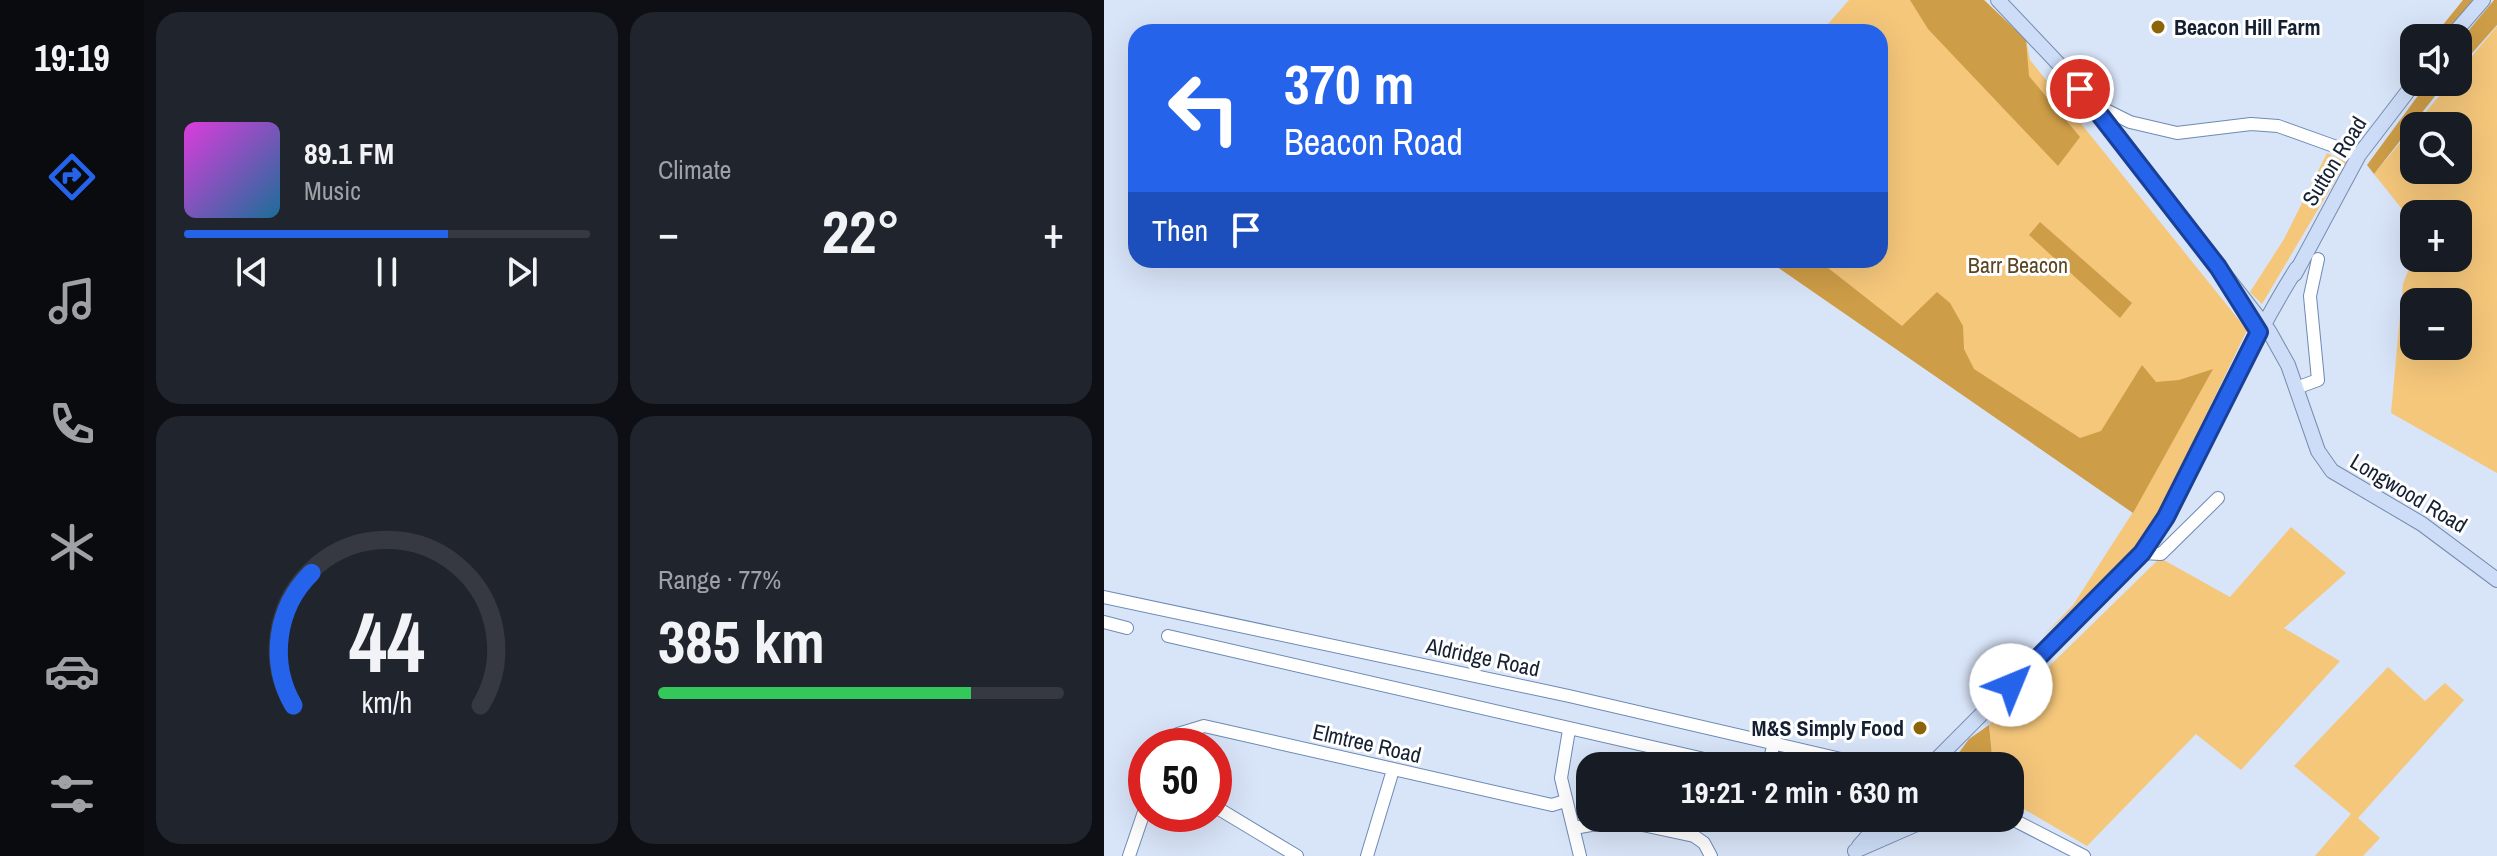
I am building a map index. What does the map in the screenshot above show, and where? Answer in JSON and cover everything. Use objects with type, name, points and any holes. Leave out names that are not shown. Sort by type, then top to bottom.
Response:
[{"type":"main road","name":"Longwood Road","points":[[1998,0],[2035,35],[2218,267],[2264,332],[2296,388],[2318,451],[2332,471],[2422,524],[2497,580]]},
{"type":"main road","points":[[2462,24],[2483,0]]},
{"type":"main road","name":"Sutton Road","points":[[1946,750],[2142,553],[2166,517],[2225,400],[2359,155],[2404,96]]},
{"type":"main road","points":[[1853,854],[1872,832]]},
{"type":"main road","points":[[1853,854],[1899,832]]},
{"type":"street","points":[[2091,103],[2130,122],[2177,133],[2251,124],[2278,126],[2359,155]]},
{"type":"street","points":[[2296,388],[2318,380],[2310,296],[2318,259]]},
{"type":"street","points":[[2142,553],[2161,554],[2218,498]]},
{"type":"street","name":"Aldridge Road","points":[[1104,597],[1812,752]]},
{"type":"street","points":[[1183,613],[1173,637],[1670,752]]},
{"type":"street","points":[[1104,622],[1127,628]]},
{"type":"street","points":[[1569,730],[1561,778],[1580,856]]},
{"type":"street","name":"Elmtree Road","points":[[1232,733],[1552,805],[1565,801]]},
{"type":"street","points":[[1772,752],[1774,743]]},
{"type":"street","points":[[1367,856],[1393,770]]},
{"type":"street","points":[[1232,815],[1297,856]]},
{"type":"street","points":[[1574,828],[1619,820],[1694,836],[1704,843],[1711,856]]},
{"type":"street","points":[[2024,825],[2084,856]]},
{"type":"street","points":[[1138,832],[1131,853],[1145,856]]},
{"type":"green space","name":"Barr Beacon","points":[[1849,0],[1984,0],[2026,40],[2030,60],[2247,330],[2153,525],[2128,557],[2042,637],[2073,605],[2133,512],[1779,268],[1888,268],[1888,24],[1828,24]]},
{"type":"green space","points":[[2497,26],[2497,473],[2391,413],[2400,316],[2400,360],[2472,360],[2472,288],[2403,288],[2408,272],[2472,272],[2472,200],[2400,200],[2400,206],[2374,174],[2400,143],[2400,184],[2472,184],[2472,112],[2426,112],[2439,96],[2472,96],[2472,56]]},
{"type":"green space","points":[[2327,153],[2346,162],[2262,304],[2250,292],[2284,239]]},
{"type":"green space","points":[[2291,527],[2346,573],[2284,628],[2340,661],[2241,770],[2196,734],[2087,846],[2024,809],[2024,752],[1992,752],[1989,725],[2160,558],[2230,597]]},
{"type":"green space","points":[[2388,667],[2425,701],[2445,683],[2464,700],[2358,818],[2380,838],[2363,856],[2315,856],[2351,814],[2294,766]]},
{"type":"shaded area","points":[[1910,0],[1984,0],[2026,40],[2029,76],[2080,137],[2058,166],[1928,29]]},
{"type":"shaded area","points":[[2463,0],[2474,0],[2452,24],[2444,24]]},
{"type":"shaded area","points":[[2497,0],[2497,25],[2472,53],[2472,26]]},
{"type":"shaded area","points":[[2418,96],[2435,96],[2423,112],[2406,112]]},
{"type":"shaded area","points":[[2400,120],[2400,141],[2374,174],[2367,165]]},
{"type":"shaded area","points":[[2040,222],[2132,303],[2120,318],[2029,235]]},
{"type":"shaded area","points":[[1779,268],[1828,268],[1902,326],[1937,292],[1950,303],[1963,326],[1964,349],[1974,369],[2080,438],[2101,431],[2142,365],[2156,382],[2179,380],[2213,369],[2133,513]]},
{"type":"shaded area","points":[[1989,725],[1992,752],[1959,752],[1969,739]]},
{"type":"place","name":"Beacon Hill Farm","points":[[2158,27]]},
{"type":"place","name":"M&S Simply Food","points":[[1920,728]]},
{"type":"route","points":[[2011,685],[2142,553],[2166,517],[2259,332],[2225,284],[2218,267],[2080,89]]}]
